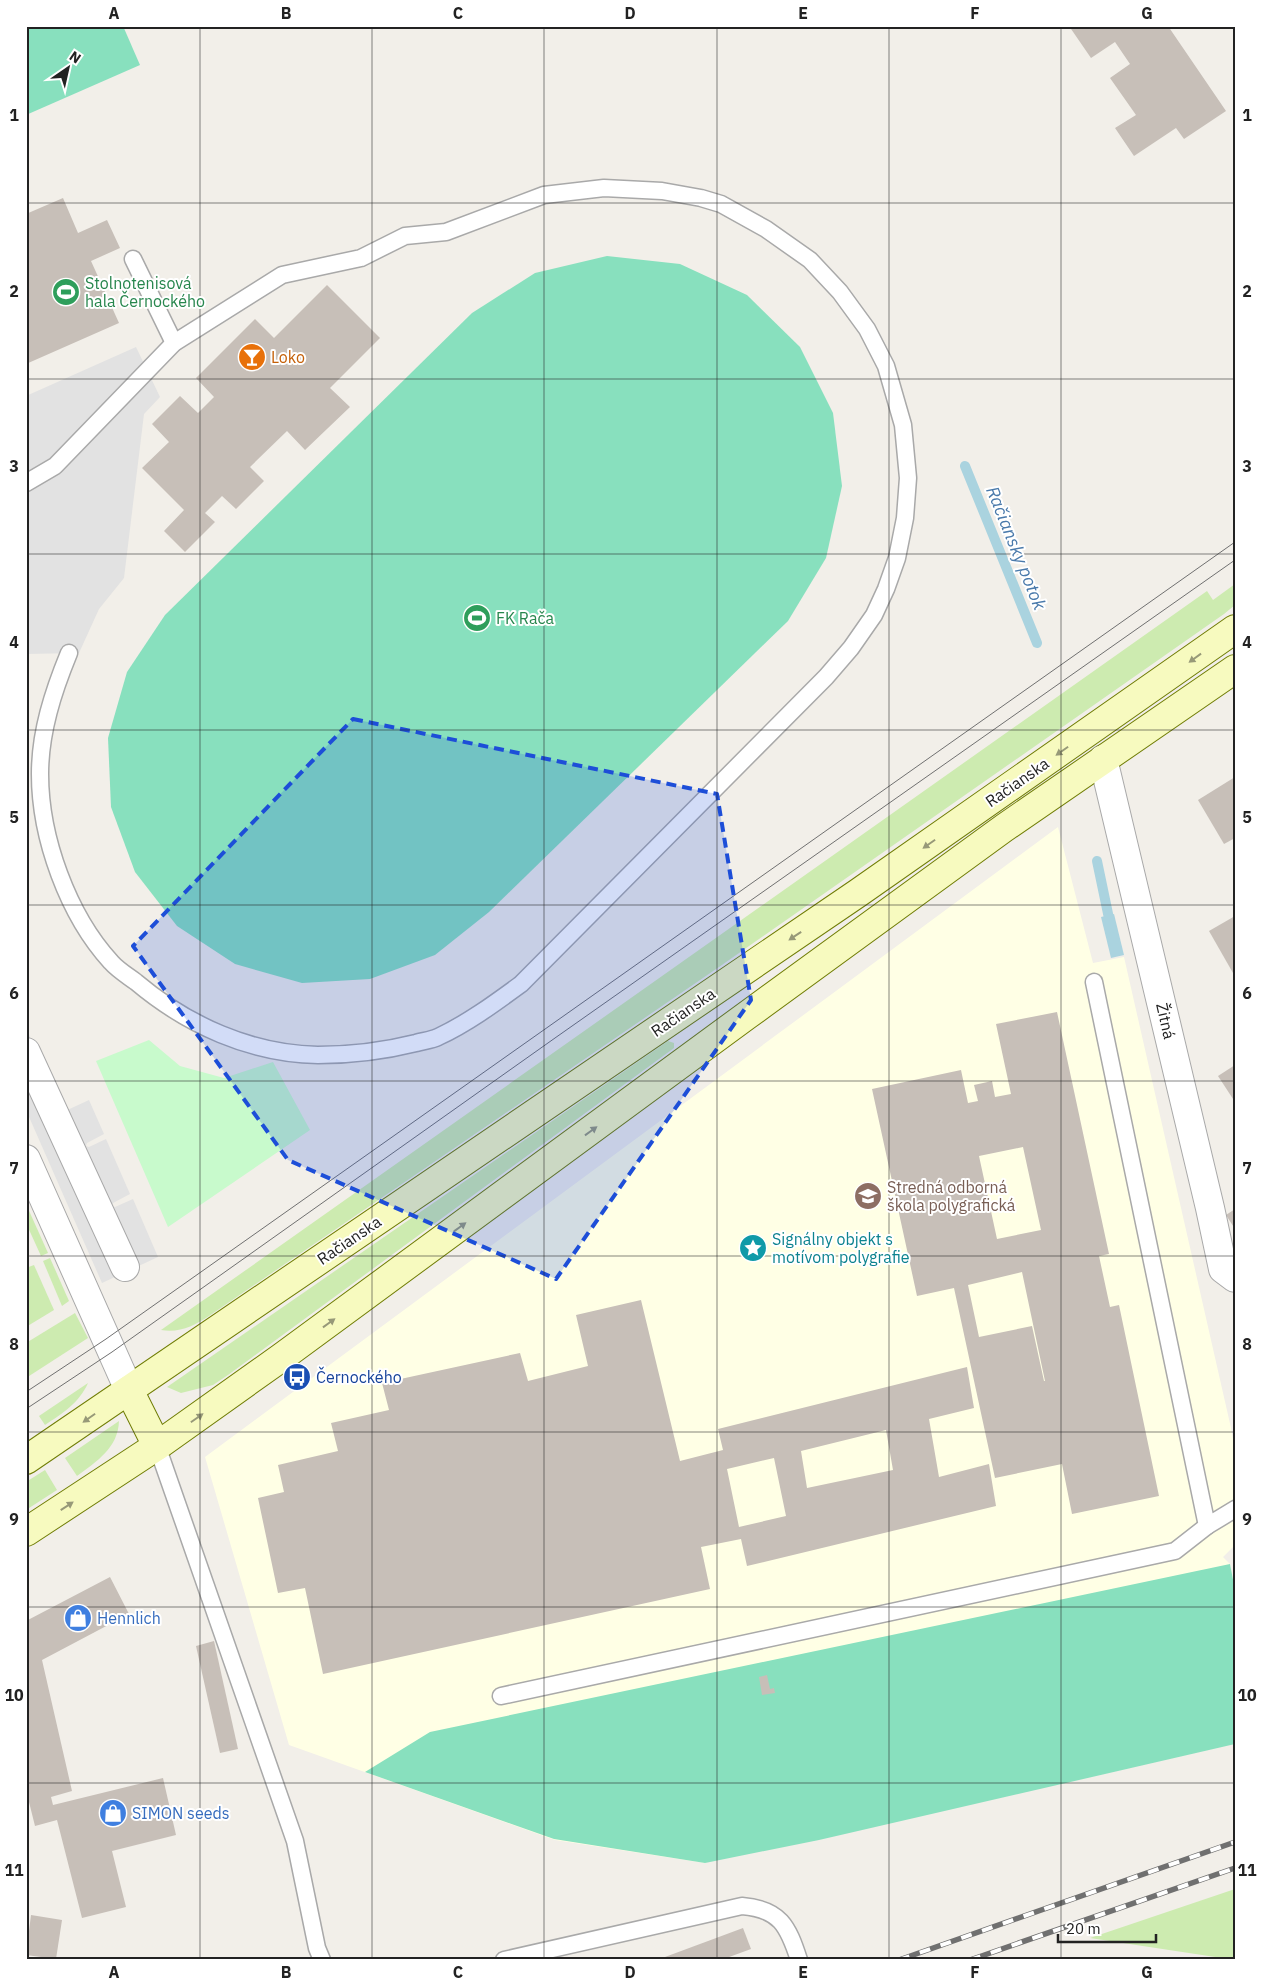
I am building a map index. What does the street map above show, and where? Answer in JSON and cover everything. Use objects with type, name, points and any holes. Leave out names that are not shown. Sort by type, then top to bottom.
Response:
[{"type":"main road","name":"Račianska","points":[[26,1460],[851,898],[1235,629]]},
{"type":"main road","name":"Račianska","points":[[26,1532],[157,1446],[290,1352],[762,1004],[1103,759],[1235,669]]},
{"type":"main road","points":[[129,1390],[157,1446]]},
{"type":"street","name":"Žitná","points":[[1103,759],[1223,1269],[1235,1278]]},
{"type":"street","points":[[26,1052],[125,1267]]},
{"type":"street","points":[[26,1159],[129,1390]]},
{"type":"lane","points":[[26,483],[55,466],[174,343],[282,275],[361,258],[405,236],[446,232],[544,195],[604,188],[662,191],[701,198],[721,204],[766,229],[810,260],[840,292],[867,328],[886,366],[903,424],[908,478],[905,518],[897,558],[886,590],[874,615],[851,648],[826,677],[521,984],[483,1012],[437,1037],[391,1049],[341,1055],[301,1055],[258,1048],[202,1027],[148,993],[112,962],[82,922],[63,882],[50,845],[43,810],[40,774],[43,732],[55,689],[70,653]]},
{"type":"lane","points":[[133,259],[174,343]]},
{"type":"lane","points":[[1094,982],[1207,1526]]},
{"type":"lane","points":[[157,1446],[295,1841],[322,1960]]},
{"type":"lane","points":[[501,1696],[1175,1551],[1207,1526],[1235,1509]]},
{"type":"lane","points":[[504,1960],[742,1906],[757,1907],[776,1916],[790,1936],[799,1960]]},
{"type":"highlighted area","points":[[353,719],[717,794],[751,1000],[556,1279],[288,1160],[133,946]]},
{"type":"shaded area","points":[[136,347],[160,397],[144,414],[124,578],[99,609],[79,653],[26,654],[26,396]]},
{"type":"shaded area","name":"Stredná odborná škola polygrafická","points":[[1058,827],[1093,963],[1124,957],[1231,1428],[1235,1451],[1235,1545],[1223,1557],[1230,1564],[1235,1590],[705,1863],[555,1840],[289,1745],[205,1457]]},
{"type":"shaded area","points":[[26,1028],[63,1112],[89,1100],[104,1134],[87,1143],[86,1146],[89,1147],[106,1139],[130,1194],[113,1203],[112,1206],[115,1207],[133,1199],[158,1257],[102,1283],[26,1110]]},
{"type":"green space","points":[[26,26],[123,26],[140,65],[26,115]]},
{"type":"green space","name":"FK Rača","points":[[607,256],[680,264],[747,295],[800,347],[833,413],[842,486],[826,558],[788,621],[489,912],[435,955],[370,979],[302,983],[235,964],[177,926],[135,872],[111,807],[108,738],[127,672],[165,615],[472,313],[535,273]]},
{"type":"green space","points":[[1235,584],[1235,605],[1224,614],[719,967],[209,1316],[186,1328],[168,1331],[161,1330],[1207,591],[1213,600]]},
{"type":"green space","points":[[149,1040],[180,1066],[224,1078],[273,1062],[310,1130],[168,1227],[96,1061]]},
{"type":"green space","points":[[668,1041],[674,1043],[674,1048],[228,1375],[213,1385],[181,1393],[167,1387]]},
{"type":"green space","points":[[26,1204],[48,1253],[41,1256],[26,1223]]},
{"type":"green space","points":[[50,1258],[69,1301],[62,1306],[43,1261]]},
{"type":"green space","points":[[34,1265],[54,1310],[26,1327],[26,1268]]},
{"type":"green space","points":[[75,1313],[88,1338],[26,1378],[26,1343]]},
{"type":"green space","points":[[88,1383],[75,1402],[45,1425],[39,1416]]},
{"type":"green space","points":[[119,1421],[118,1430],[111,1446],[99,1459],[77,1476],[65,1458]]},
{"type":"green space","points":[[45,1470],[57,1490],[26,1510],[26,1482]]},
{"type":"green space","points":[[1230,1564],[1235,1590],[1235,1744],[819,1840],[705,1863],[554,1839],[365,1772],[430,1732]]},
{"type":"green space","points":[[1235,1889],[1235,1960],[1090,1938]]},
{"type":"water","points":[[1114,914],[1124,955],[1111,958],[1101,917]]},
{"type":"building","points":[[1069,26],[1168,26],[1226,111],[1184,139],[1176,128],[1134,156],[1115,128],[1136,115],[1110,78],[1130,64],[1115,42],[1091,58]]},
{"type":"building","name":"Stolnotenisová hala Černockého","points":[[63,198],[78,233],[107,220],[120,248],[91,261],[119,323],[26,364],[26,214]]},
{"type":"building","points":[[327,285],[380,338],[330,388],[350,407],[305,450],[287,431],[250,467],[264,481],[236,509],[222,496],[205,513],[215,522],[185,552],[164,531],[184,510],[142,468],[169,442],[152,424],[180,396],[198,413],[214,397],[196,378],[255,319],[274,338]]},
{"type":"building","points":[[1235,777],[1235,838],[1224,844],[1198,800]]},
{"type":"building","points":[[1235,916],[1235,972],[1233,973],[1209,931]]},
{"type":"building","points":[[1057,1012],[1109,1254],[1099,1256],[1110,1307],[1119,1305],[1159,1496],[1072,1514],[1062,1464],[995,1478],[954,1288],[917,1296],[872,1089],[961,1070],[968,1103],[978,1101],[974,1085],[992,1081],[995,1097],[1011,1094],[996,1024]],"holes":[[[1023,1147],[1041,1230],[997,1239],[979,1156]],[[1022,1272],[1045,1381],[1032,1326],[979,1337],[968,1285]]]},
{"type":"building","points":[[1235,1065],[1235,1102],[1218,1076]]},
{"type":"building","points":[[1235,1209],[1235,1229],[1226,1215]]},
{"type":"building","points":[[641,1300],[680,1461],[723,1450],[718,1429],[967,1367],[974,1408],[929,1419],[939,1477],[989,1464],[996,1506],[747,1566],[741,1539],[701,1547],[710,1589],[323,1674],[305,1588],[278,1593],[258,1498],[284,1492],[278,1465],[338,1451],[331,1423],[389,1410],[382,1383],[520,1353],[528,1381],[588,1366],[576,1315]],"holes":[[[886,1430],[893,1470],[807,1488],[801,1451]],[[774,1458],[786,1516],[739,1527],[727,1469]]]},
{"type":"building","points":[[110,1577],[129,1614],[42,1660],[72,1791],[51,1797],[53,1805],[163,1778],[176,1835],[112,1851],[126,1907],[82,1918],[57,1820],[35,1826],[26,1790],[26,1621]]},
{"type":"building","points":[[214,1641],[238,1749],[220,1753],[196,1646]]},
{"type":"building","points":[[767,1675],[770,1689],[774,1688],[775,1693],[762,1695],[759,1677]]},
{"type":"building","points":[[31,1915],[62,1920],[56,1959],[26,1955]]},
{"type":"building","points":[[743,1928],[751,1949],[721,1960],[666,1960],[665,1957]]},
{"type":"waterway","name":"Račiansky potok","points":[[965,466],[1037,643]]},
{"type":"waterway","name":"Račiansky potok","points":[[1097,861],[1111,928]]},
{"type":"tram line","points":[[26,1392],[106,1339],[1235,542]]},
{"type":"tram line","points":[[26,1409],[112,1352],[1235,560]]},
{"type":"railway","points":[[899,1960],[1235,1842]]},
{"type":"railway","points":[[970,1960],[1235,1868]]},
{"type":"place","name":"Stolnotenisová hala Černockého","points":[[66,292]]},
{"type":"place","name":"Loko","points":[[252,357]]},
{"type":"place","name":"FK Rača","points":[[477,618]]},
{"type":"place","name":"Stredná odborná škola polygrafická","points":[[868,1196]]},
{"type":"place","name":"Signálny objekt s motívom polygrafie","points":[[753,1248]]},
{"type":"place","name":"Černockého","points":[[297,1377]]},
{"type":"place","name":"Hennlich","points":[[78,1618]]},
{"type":"place","name":"SIMON seeds","points":[[113,1813]]}]
